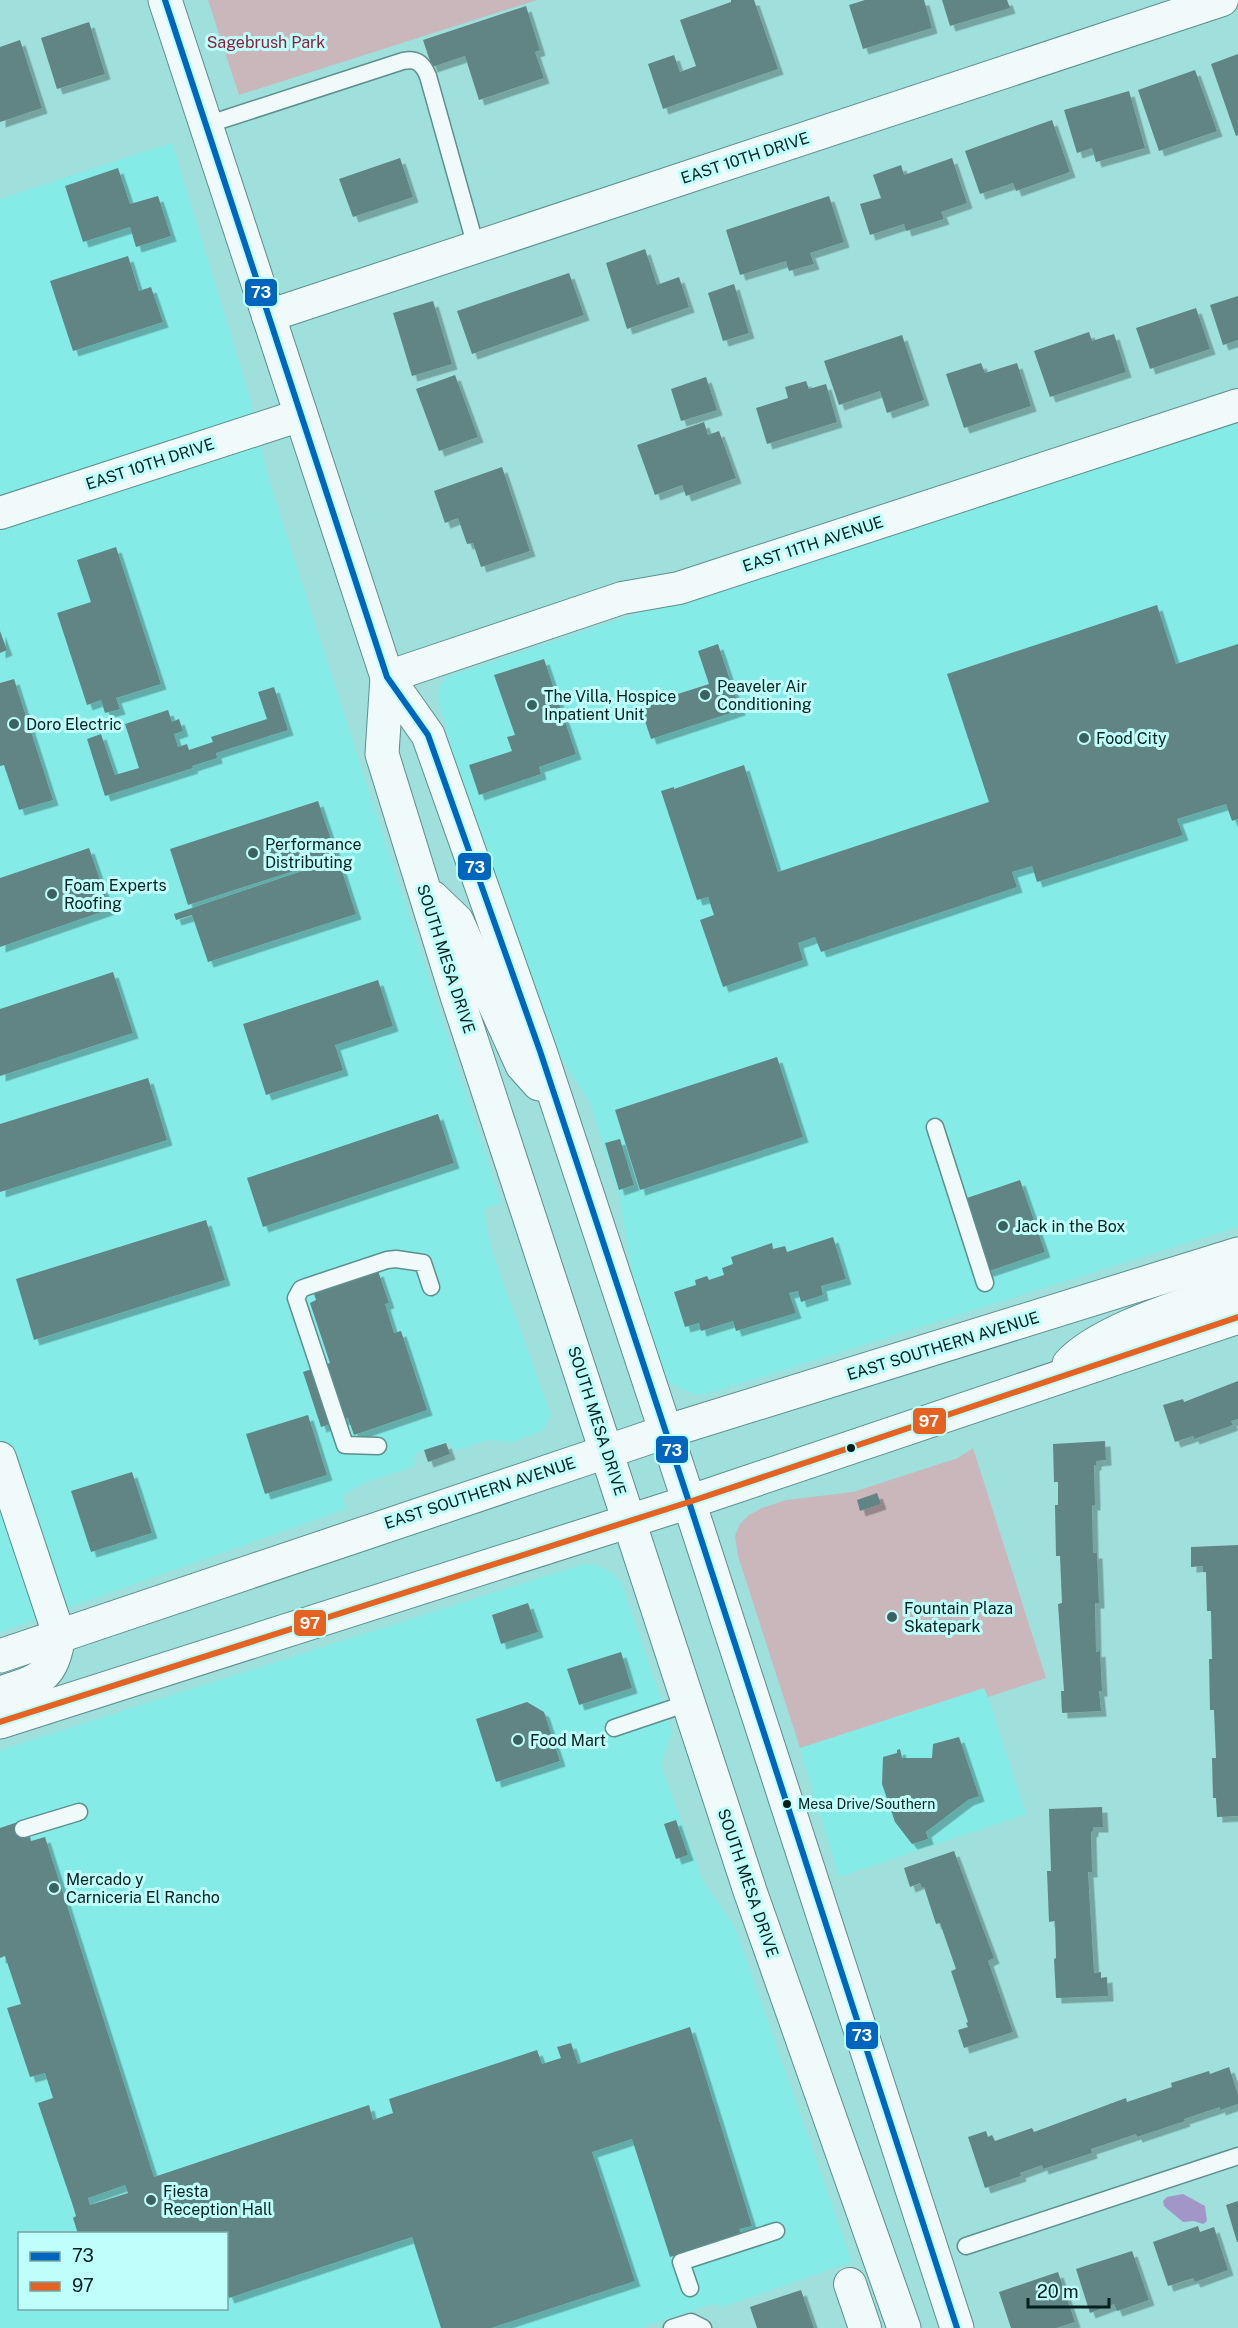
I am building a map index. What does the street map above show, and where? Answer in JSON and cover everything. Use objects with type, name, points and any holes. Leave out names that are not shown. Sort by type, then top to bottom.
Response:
[{"type":"main road","name":"SOUTH MESA DRIVE","points":[[165,0],[387,677],[428,735],[558,1105],[957,2328]]},
{"type":"main road","name":"SOUTH MESA DRIVE","points":[[387,677],[382,754],[424,889],[750,1891],[904,2328]]},
{"type":"main road","points":[[424,889],[457,921],[522,1065],[558,1105]]},
{"type":"main road","name":"EAST SOUTHERN AVENUE","points":[[0,1656],[606,1451],[1238,1254]]},
{"type":"main road","points":[[1056,1379],[1080,1352],[1129,1326],[1238,1286]]},
{"type":"main road","points":[[0,1722],[689,1502],[1238,1317]]},
{"type":"main road","points":[[0,1693],[27,1684],[50,1670],[55,1657],[58,1635]]},
{"type":"street","name":"EAST 10TH DRIVE","points":[[268,316],[1222,0]]},
{"type":"street","name":"EAST 11TH AVENUE","points":[[387,677],[622,598],[679,588],[1238,405]]},
{"type":"street","name":"EAST 10TH DRIVE","points":[[0,513],[301,415]]},
{"type":"street","points":[[0,1458],[58,1635]]},
{"type":"street","points":[[850,2284],[865,2328]]},
{"type":"lane","points":[[206,125],[404,61],[418,62],[424,67],[428,76],[476,247]]},
{"type":"lane","points":[[935,1126],[985,1283]]},
{"type":"lane","points":[[378,1446],[345,1445],[296,1298],[301,1289],[306,1287],[396,1259],[423,1263],[431,1287]]},
{"type":"lane","points":[[614,1728],[688,1702]]},
{"type":"lane","points":[[23,1829],[79,1812]]},
{"type":"lane","points":[[966,2246],[1238,2156]]},
{"type":"lane","points":[[690,2288],[681,2262],[776,2231]]},
{"type":"lane","points":[[672,2328],[691,2322],[702,2328]]},
{"type":"shaded area","points":[[172,143],[248,391],[268,477],[501,1203],[484,1209],[490,1246],[551,1415],[542,1431],[512,1442],[487,1440],[454,1451],[450,1442],[417,1453],[414,1457],[415,1466],[364,1483],[342,1496],[346,1509],[0,1632],[0,199]]},
{"type":"shaded area","points":[[1238,423],[1238,1227],[710,1393],[696,1395],[677,1387],[665,1378],[635,1289],[619,1196],[590,1103],[551,1042],[465,800],[438,699],[439,687],[447,677],[608,623]]},
{"type":"shaded area","points":[[583,1564],[599,1566],[610,1572],[620,1581],[625,1593],[672,1732],[661,1765],[704,1883],[735,1927],[852,2262],[719,2308],[716,2303],[640,2328],[0,2328],[0,1750]]},
{"type":"shaded area","points":[[985,1688],[1026,1814],[839,1877],[800,1748]]},
{"type":"shaded area","points":[[1183,2194],[1205,2206],[1207,2221],[1203,2224],[1194,2221],[1183,2222],[1164,2206],[1163,2201],[1167,2197]]},
{"type":"green space","name":"Sagebrush Park","points":[[208,0],[537,0],[239,95]]},
{"type":"green space","name":"Fountain Plaza Skatepark","points":[[973,1448],[1046,1678],[988,1697],[984,1688],[800,1748],[738,1556],[735,1536],[740,1524],[749,1515],[762,1508],[786,1500],[853,1492],[958,1458]]},
{"type":"building","points":[[731,0],[754,0],[778,69],[663,109],[648,64],[674,55],[680,72],[696,66],[680,20],[731,2]]},
{"type":"building","points":[[865,0],[924,0],[932,28],[863,49],[849,5]]},
{"type":"building","points":[[942,0],[1007,0],[1010,8],[950,26]]},
{"type":"building","points":[[526,6],[540,50],[535,52],[544,78],[479,100],[465,56],[432,67],[423,40]]},
{"type":"building","points":[[89,22],[105,74],[57,89],[41,38]]},
{"type":"building","points":[[20,40],[42,108],[0,122],[0,47]]},
{"type":"building","points":[[1238,54],[1238,135],[1236,136],[1211,64]]},
{"type":"building","points":[[1195,70],[1217,131],[1159,151],[1138,90]]},
{"type":"building","points":[[1129,91],[1145,148],[1096,162],[1092,148],[1077,153],[1064,110]]},
{"type":"building","points":[[1052,120],[1070,172],[1016,191],[1013,183],[980,194],[965,151]]},
{"type":"building","points":[[400,158],[413,197],[353,217],[339,179]]},
{"type":"building","points":[[952,158],[967,203],[941,212],[944,219],[906,231],[904,224],[870,235],[860,204],[881,198],[873,175],[901,165],[904,175]]},
{"type":"building","points":[[118,168],[130,204],[158,196],[171,236],[136,247],[130,227],[83,242],[65,186]]},
{"type":"building","points":[[829,196],[844,242],[810,253],[814,264],[789,271],[786,261],[740,275],[726,230]]},
{"type":"building","points":[[645,249],[657,285],[679,277],[689,307],[627,329],[606,263]]},
{"type":"building","points":[[128,256],[139,291],[151,287],[163,322],[73,351],[50,281]]},
{"type":"building","points":[[569,273],[584,315],[472,354],[457,311]]},
{"type":"building","points":[[734,284],[749,333],[723,341],[708,293]]},
{"type":"building","points":[[1238,296],[1238,340],[1223,345],[1210,305]]},
{"type":"building","points":[[433,301],[452,364],[412,376],[393,313]]},
{"type":"building","points":[[1196,308],[1210,349],[1150,369],[1136,328]]},
{"type":"building","points":[[1089,332],[1092,341],[1114,334],[1126,372],[1050,397],[1034,351]]},
{"type":"building","points":[[902,335],[924,400],[887,413],[880,391],[839,405],[824,361]]},
{"type":"building","points":[[981,363],[985,373],[1017,363],[1031,406],[964,428],[946,374]]},
{"type":"building","points":[[455,375],[478,437],[439,451],[416,389]]},
{"type":"building","points":[[706,377],[717,410],[681,421],[671,389]]},
{"type":"building","points":[[806,381],[809,389],[826,384],[837,422],[767,444],[756,408],[788,398],[785,387]]},
{"type":"building","points":[[704,422],[708,435],[719,431],[736,478],[686,496],[682,485],[655,495],[637,445]]},
{"type":"building","points":[[502,467],[530,551],[481,567],[473,543],[467,544],[458,518],[445,523],[434,491]]},
{"type":"building","points":[[116,547],[161,684],[116,698],[120,709],[105,713],[101,700],[87,705],[57,613],[91,602],[77,560]]},
{"type":"building","points":[[1157,605],[1176,664],[1238,644],[1238,819],[1232,821],[1226,804],[1177,819],[1183,835],[1037,882],[1032,866],[1012,872],[1017,887],[821,952],[815,937],[798,943],[803,960],[723,987],[700,920],[714,915],[708,897],[697,900],[661,791],[674,787],[674,789],[744,765],[778,872],[989,802],[947,674]]},
{"type":"building","points":[[0,631],[7,650],[0,653]]},
{"type":"building","name":"Peaveler Air Conditioning","points":[[718,644],[740,710],[651,739],[640,706],[709,684],[698,651]]},
{"type":"building","name":"The Villa, Hospice Inpatient Unit","points":[[544,659],[576,754],[539,767],[541,774],[479,795],[469,765],[512,751],[507,737],[515,735],[494,675]]},
{"type":"building","name":"Doro Electric","points":[[14,679],[53,800],[19,810],[4,765],[0,766],[0,683]]},
{"type":"building","points":[[274,687],[288,730],[216,753],[217,758],[192,766],[193,768],[105,796],[87,739],[101,734],[115,775],[139,768],[125,724],[168,710],[172,722],[179,719],[183,731],[174,734],[178,747],[187,744],[189,750],[213,742],[211,737],[267,719],[258,692]]},
{"type":"building","name":"Performance Distributing","points":[[318,801],[337,857],[188,905],[170,849]]},
{"type":"building","name":"Foam Experts Roofing","points":[[89,848],[110,909],[0,947],[0,878]]},
{"type":"building","points":[[338,859],[356,914],[208,962],[192,915],[176,920],[174,914]]},
{"type":"building","points":[[113,972],[133,1033],[0,1076],[0,1009]]},
{"type":"building","points":[[378,980],[393,1026],[335,1045],[343,1070],[266,1095],[243,1024]]},
{"type":"building","points":[[777,1057],[803,1137],[640,1190],[615,1110]]},
{"type":"building","points":[[148,1078],[167,1140],[0,1192],[0,1124]]},
{"type":"building","points":[[438,1114],[454,1163],[263,1227],[247,1178]]},
{"type":"building","points":[[620,1139],[634,1185],[619,1190],[605,1143]]},
{"type":"building","name":"Jack in the Box","points":[[1020,1180],[1045,1252],[986,1272],[961,1200]]},
{"type":"building","points":[[206,1220],[225,1280],[34,1340],[16,1279]]},
{"type":"building","points":[[833,1237],[846,1279],[821,1286],[823,1295],[801,1302],[798,1291],[789,1293],[796,1313],[736,1331],[733,1321],[701,1331],[699,1323],[685,1327],[674,1292],[696,1285],[695,1280],[707,1276],[709,1280],[724,1275],[722,1268],[733,1264],[731,1257],[772,1243],[773,1249],[785,1246],[787,1252]]},
{"type":"building","points":[[378,1271],[389,1303],[385,1304],[394,1333],[401,1331],[427,1410],[354,1435],[348,1418],[321,1427],[303,1372],[330,1363],[310,1303],[316,1300],[314,1294]]},
{"type":"building","points":[[1238,1381],[1238,1419],[1231,1421],[1233,1425],[1194,1439],[1193,1436],[1175,1442],[1163,1405],[1183,1399],[1184,1402]]},
{"type":"building","points":[[308,1415],[327,1475],[265,1494],[246,1434]]},
{"type":"building","points":[[1105,1441],[1106,1460],[1096,1461],[1094,1465],[1095,1505],[1092,1505],[1093,1553],[1097,1553],[1099,1603],[1095,1603],[1096,1652],[1100,1651],[1101,1711],[1062,1713],[1061,1691],[1064,1691],[1058,1604],[1062,1603],[1060,1556],[1056,1556],[1055,1505],[1058,1505],[1058,1482],[1054,1482],[1053,1444]]},
{"type":"building","points":[[446,1443],[450,1454],[428,1462],[424,1450]]},
{"type":"building","points":[[132,1472],[152,1533],[91,1552],[71,1491]]},
{"type":"building","points":[[877,1493],[881,1504],[860,1511],[857,1500]]},
{"type":"building","points":[[1238,1545],[1238,1816],[1217,1817],[1216,1798],[1213,1798],[1212,1758],[1216,1758],[1214,1710],[1210,1710],[1211,1611],[1207,1611],[1206,1572],[1203,1572],[1203,1566],[1191,1567],[1191,1547]]},
{"type":"building","points":[[528,1603],[538,1632],[501,1644],[492,1615]]},
{"type":"building","points":[[621,1652],[632,1688],[579,1705],[567,1669]]},
{"type":"building","name":"Food Mart","points":[[527,1702],[544,1712],[560,1761],[496,1782],[476,1719]]},
{"type":"building","points":[[959,1737],[979,1796],[968,1800],[926,1832],[928,1839],[912,1844],[895,1822],[882,1784],[883,1757],[897,1753],[900,1749],[902,1758],[932,1758],[933,1744]]},
{"type":"building","points":[[1102,1807],[1103,1827],[1093,1827],[1091,1832],[1092,1872],[1088,1872],[1094,1973],[1101,1972],[1101,1978],[1107,1977],[1108,1996],[1056,1998],[1055,1921],[1049,1922],[1047,1871],[1051,1871],[1049,1809]]},
{"type":"building","points":[[676,1820],[688,1855],[676,1859],[664,1824]]},
{"type":"building","points":[[21,1821],[26,1838],[30,1837],[31,1841],[45,1837],[154,2177],[369,2105],[373,2120],[393,2113],[389,2099],[537,2050],[542,2064],[561,2058],[557,2047],[571,2043],[578,2064],[690,2027],[752,2226],[739,2229],[741,2233],[737,2234],[740,2242],[711,2244],[670,2257],[632,2139],[592,2152],[635,2281],[491,2328],[441,2328],[412,2237],[229,2298],[228,2232],[77,2232],[73,2218],[76,2216],[38,2103],[53,2098],[45,2073],[30,2077],[7,2008],[21,2004],[5,1956],[0,1958],[0,1828]],"holes":[[[125,2185],[128,2193],[90,2205],[88,2198]]]},
{"type":"building","points":[[954,1851],[994,1958],[988,1961],[1013,2032],[964,2048],[958,2030],[968,2027],[966,2023],[968,2022],[951,1971],[956,1969],[940,1923],[936,1924],[924,1887],[922,1888],[920,1883],[910,1887],[904,1868]]},
{"type":"building","points":[[1229,2067],[1238,2095],[1238,2104],[1220,2110],[1220,2107],[1137,2137],[1136,2134],[1091,2149],[1092,2153],[1043,2169],[1042,2165],[1020,2173],[1021,2176],[985,2188],[968,2137],[986,2131],[988,2137],[992,2135],[995,2141],[1032,2128],[1034,2132],[1126,2098],[1127,2102],[1172,2087],[1171,2083]]},
{"type":"building","points":[[1238,2201],[1238,2242],[1237,2242],[1226,2205]]},
{"type":"building","points":[[1198,2226],[1200,2232],[1214,2227],[1228,2270],[1195,2282],[1193,2278],[1168,2286],[1153,2242]]},
{"type":"building","points":[[1132,2251],[1149,2300],[1117,2311],[1114,2304],[1090,2313],[1076,2269]]},
{"type":"building","points":[[1058,2272],[1075,2322],[1056,2328],[1011,2328],[999,2292]]},
{"type":"building","points":[[801,2290],[814,2328],[757,2328],[750,2307]]},
{"type":"transit line","name":"73","points":[[165,0],[387,677],[428,735],[540,1051],[957,2328]]},
{"type":"transit line","name":"97","points":[[0,1722],[689,1502],[1238,1317]]},
{"type":"place","name":"Peaveler Air Conditioning","points":[[705,695]]},
{"type":"place","name":"The Villa, Hospice Inpatient Unit","points":[[532,705]]},
{"type":"place","name":"Doro Electric","points":[[14,724]]},
{"type":"place","name":"Food City","points":[[1084,738]]},
{"type":"place","name":"Performance Distributing","points":[[253,853]]},
{"type":"place","name":"Foam Experts Roofing","points":[[52,894]]},
{"type":"place","name":"Jack in the Box","points":[[1003,1226]]},
{"type":"place","name":"Fountain Plaza Skatepark","points":[[892,1617]]},
{"type":"place","name":"Food Mart","points":[[518,1740]]},
{"type":"place","name":"Mesa Drive/Southern","points":[[787,1804]]},
{"type":"place","name":"Mercado y Carniceria El Rancho","points":[[54,1888]]},
{"type":"place","name":"Fiesta Reception Hall","points":[[151,2200]]}]
